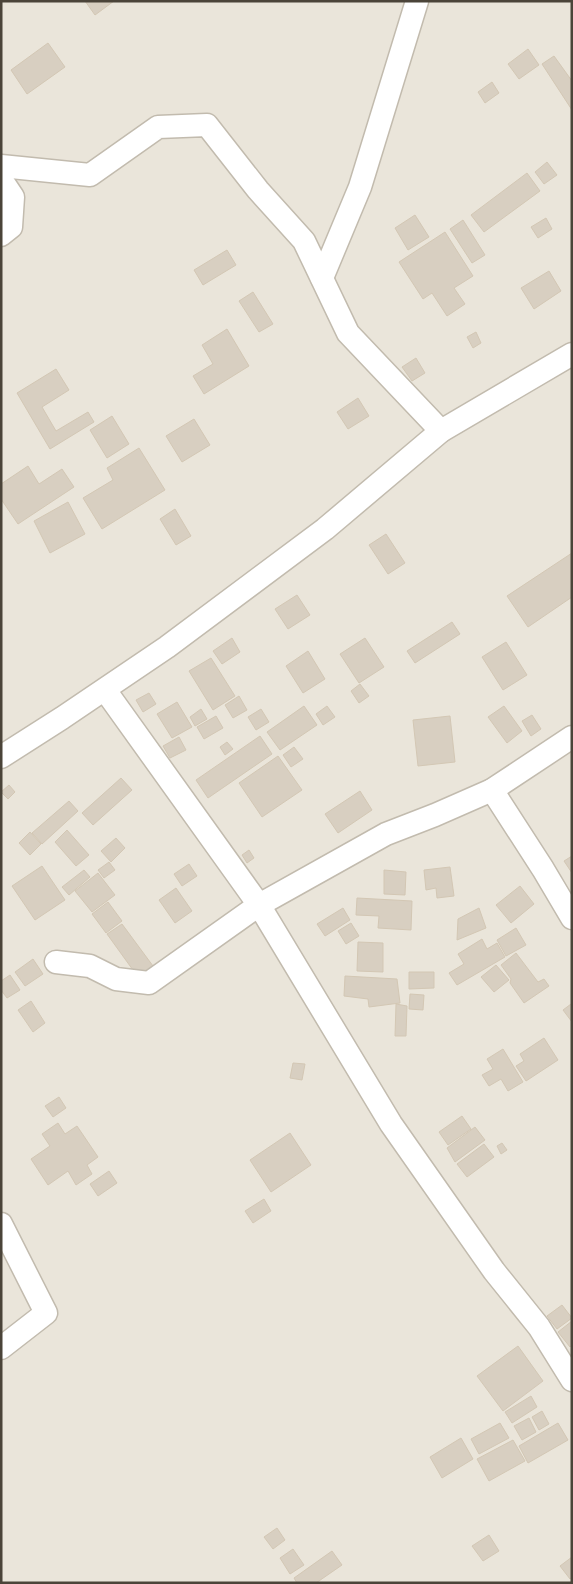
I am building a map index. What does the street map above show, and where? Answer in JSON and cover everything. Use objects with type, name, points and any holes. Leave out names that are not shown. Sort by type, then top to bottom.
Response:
[{"type":"street","points":[[322,278],[360,187],[417,1]]},
{"type":"street","points":[[1,166],[90,176],[158,127],[208,125],[258,190],[304,240],[348,333],[441,431]]},
{"type":"street","points":[[1,179],[14,197],[11,227],[1,235]]},
{"type":"street","points":[[2,754],[105,690],[167,647],[325,528],[441,431],[572,354]]},
{"type":"street","points":[[105,690],[259,905],[391,1124],[494,1271],[539,1327],[572,1380]]},
{"type":"street","points":[[56,962],[90,966],[116,979],[149,983],[259,905],[386,834],[492,790],[572,737]]},
{"type":"street","points":[[492,790],[544,869],[572,918]]},
{"type":"street","points":[[1,1224],[46,1313],[1,1348]]},
{"type":"shaded area","points":[[1,1],[572,1],[572,1583],[1,1583]]},
{"type":"building","points":[[85,1],[114,1],[95,15]]},
{"type":"building","points":[[48,43],[65,67],[27,94],[11,70]]},
{"type":"building","points":[[528,49],[539,65],[519,79],[508,64]]},
{"type":"building","points":[[554,56],[572,81],[572,110],[542,64]]},
{"type":"building","points":[[492,82],[499,93],[485,103],[478,92]]},
{"type":"building","points":[[547,162],[557,175],[544,184],[535,172]]},
{"type":"building","points":[[527,173],[540,191],[484,232],[471,215]]},
{"type":"building","points":[[415,215],[429,237],[408,250],[395,228]]},
{"type":"building","points":[[546,218],[552,229],[538,238],[531,227]]},
{"type":"building","points":[[463,220],[485,255],[472,263],[450,229]]},
{"type":"building","points":[[445,232],[473,276],[454,288],[465,304],[447,316],[432,293],[423,299],[399,262]]},
{"type":"building","points":[[227,250],[236,265],[203,285],[194,270]]},
{"type":"building","points":[[549,271],[561,291],[534,309],[521,288]]},
{"type":"building","points":[[253,292],[273,324],[259,332],[239,301]]},
{"type":"building","points":[[227,329],[249,366],[204,394],[193,376],[213,364],[202,345]]},
{"type":"building","points":[[476,332],[481,343],[473,348],[467,337]]},
{"type":"building","points":[[416,358],[425,373],[412,381],[402,367]]},
{"type":"building","points":[[56,369],[69,390],[42,407],[56,431],[88,412],[94,422],[50,449],[17,393]]},
{"type":"building","points":[[358,398],[369,416],[348,429],[337,412]]},
{"type":"building","points":[[112,416],[129,444],[107,458],[90,430]]},
{"type":"building","points":[[194,419],[210,445],[182,462],[166,436]]},
{"type":"building","points":[[139,448],[165,490],[102,529],[83,498],[113,480],[107,468]]},
{"type":"building","points":[[28,466],[39,484],[62,469],[74,487],[18,524],[1,499],[1,484]]},
{"type":"building","points":[[68,502],[85,534],[50,553],[34,521]]},
{"type":"building","points":[[175,509],[191,536],[176,545],[160,519]]},
{"type":"building","points":[[386,534],[405,563],[388,574],[369,545]]},
{"type":"building","points":[[572,553],[572,597],[528,627],[507,596]]},
{"type":"building","points":[[297,595],[310,615],[288,629],[275,609]]},
{"type":"building","points":[[452,622],[460,634],[415,663],[407,651]]},
{"type":"building","points":[[232,638],[240,652],[222,664],[213,651]]},
{"type":"building","points":[[365,638],[384,667],[359,683],[340,654]]},
{"type":"building","points":[[506,642],[527,675],[503,690],[482,657]]},
{"type":"building","points":[[308,651],[325,679],[303,693],[286,666]]},
{"type":"building","points":[[211,658],[235,696],[213,710],[189,671]]},
{"type":"building","points":[[360,684],[369,696],[359,703],[351,691]]},
{"type":"building","points":[[149,693],[156,704],[143,712],[136,700]]},
{"type":"building","points":[[239,696],[247,710],[233,718],[225,705]]},
{"type":"building","points":[[177,702],[192,727],[172,738],[157,714]]},
{"type":"building","points":[[304,706],[317,725],[280,750],[267,732]]},
{"type":"building","points":[[327,706],[335,717],[323,725],[316,714]]},
{"type":"building","points":[[504,706],[522,731],[507,743],[488,717]]},
{"type":"building","points":[[201,709],[207,719],[195,726],[190,717]]},
{"type":"building","points":[[261,709],[269,722],[256,730],[248,717]]},
{"type":"building","points":[[532,715],[541,729],[531,736],[522,721]]},
{"type":"building","points":[[216,716],[223,728],[204,739],[197,727]]},
{"type":"building","points":[[450,716],[455,762],[418,766],[413,720]]},
{"type":"building","points":[[260,736],[272,754],[208,798],[196,780]]},
{"type":"building","points":[[179,737],[186,750],[170,758],[163,746]]},
{"type":"building","points":[[227,742],[233,749],[225,755],[220,747]]},
{"type":"building","points":[[294,747],[303,759],[291,767],[283,755]]},
{"type":"building","points":[[278,756],[302,790],[262,817],[239,783]]},
{"type":"building","points":[[121,778],[132,790],[93,825],[82,813]]},
{"type":"building","points":[[9,785],[15,792],[8,799],[1,792]]},
{"type":"building","points":[[360,791],[372,810],[338,833],[325,814]]},
{"type":"building","points":[[69,801],[78,811],[42,844],[32,833]]},
{"type":"building","points":[[67,830],[89,855],[76,866],[55,842]]},
{"type":"building","points":[[30,832],[41,844],[30,855],[19,843]]},
{"type":"building","points":[[116,838],[125,848],[111,862],[101,851]]},
{"type":"building","points":[[249,850],[254,858],[247,863],[242,855]]},
{"type":"building","points":[[572,856],[572,873],[564,861]]},
{"type":"building","points":[[109,862],[115,870],[104,878],[98,870]]},
{"type":"building","points":[[189,864],[197,876],[182,886],[174,874]]},
{"type":"building","points":[[42,866],[65,900],[35,920],[12,886]]},
{"type":"building","points":[[450,867],[454,896],[437,898],[436,888],[426,890],[424,870]]},
{"type":"building","points":[[84,870],[90,877],[69,895],[62,887]]},
{"type":"building","points":[[384,870],[406,872],[405,895],[384,894]]},
{"type":"building","points":[[98,873],[115,895],[92,912],[75,891]]},
{"type":"building","points":[[520,886],[534,904],[511,923],[496,905]]},
{"type":"building","points":[[176,888],[192,911],[175,923],[159,900]]},
{"type":"building","points":[[357,898],[412,901],[411,930],[378,928],[379,916],[356,915]]},
{"type":"building","points":[[108,902],[122,921],[106,933],[92,914]]},
{"type":"building","points":[[343,908],[350,920],[325,936],[317,924]]},
{"type":"building","points":[[479,908],[486,928],[457,940],[458,919]]},
{"type":"building","points":[[351,923],[359,936],[346,944],[338,931]]},
{"type":"building","points":[[122,924],[153,966],[138,977],[107,934]]},
{"type":"building","points":[[516,928],[526,945],[506,956],[497,940]]},
{"type":"building","points":[[482,939],[487,949],[497,943],[505,957],[457,985],[449,973],[464,964],[458,954]]},
{"type":"building","points":[[358,942],[383,943],[383,972],[357,971]]},
{"type":"building","points":[[516,953],[538,982],[544,979],[549,986],[524,1003],[510,983],[511,979],[501,965]]},
{"type":"building","points":[[33,959],[43,974],[25,986],[15,972]]},
{"type":"building","points":[[496,965],[509,980],[494,992],[481,977]]},
{"type":"building","points":[[409,972],[434,972],[434,988],[409,989]]},
{"type":"building","points":[[10,975],[20,990],[7,998],[1,990],[1,981]]},
{"type":"building","points":[[345,976],[397,979],[400,1003],[369,1007],[368,999],[344,996]]},
{"type":"building","points":[[410,994],[424,995],[423,1010],[409,1009]]},
{"type":"building","points":[[31,1001],[45,1023],[33,1032],[18,1010]]},
{"type":"building","points":[[396,1004],[407,1006],[406,1036],[395,1036]]},
{"type":"building","points":[[572,1005],[572,1022],[563,1010]]},
{"type":"building","points":[[544,1038],[558,1060],[526,1081],[516,1066],[524,1061],[520,1054]]},
{"type":"building","points":[[503,1049],[523,1082],[508,1091],[501,1079],[489,1086],[482,1075],[493,1069],[487,1059]]},
{"type":"building","points":[[293,1063],[305,1064],[302,1080],[290,1078]]},
{"type":"building","points":[[59,1097],[66,1108],[53,1117],[45,1106]]},
{"type":"building","points":[[462,1116],[471,1129],[448,1145],[439,1132]]},
{"type":"building","points":[[58,1123],[65,1134],[77,1126],[98,1157],[87,1165],[92,1174],[76,1185],[68,1171],[48,1185],[31,1159],[50,1146],[42,1134]]},
{"type":"building","points":[[475,1127],[485,1140],[455,1162],[447,1148]]},
{"type":"building","points":[[290,1133],[311,1165],[271,1192],[250,1160]]},
{"type":"building","points":[[502,1143],[507,1150],[501,1154],[497,1146]]},
{"type":"building","points":[[484,1144],[494,1157],[467,1177],[457,1164]]},
{"type":"building","points":[[109,1171],[117,1183],[98,1196],[90,1184]]},
{"type":"building","points":[[264,1199],[271,1211],[253,1223],[245,1211]]},
{"type":"building","points":[[562,1305],[572,1318],[557,1329],[547,1316]]},
{"type":"building","points":[[572,1321],[572,1345],[570,1347],[558,1332]]},
{"type":"building","points":[[518,1346],[543,1381],[503,1411],[477,1376]]},
{"type":"building","points":[[531,1396],[537,1407],[512,1423],[505,1412]]},
{"type":"building","points":[[542,1411],[549,1424],[539,1430],[532,1417]]},
{"type":"building","points":[[529,1418],[536,1432],[522,1440],[514,1426]]},
{"type":"building","points":[[500,1423],[509,1438],[479,1454],[471,1439]]},
{"type":"building","points":[[558,1423],[568,1440],[528,1463],[519,1446]]},
{"type":"building","points":[[461,1438],[473,1459],[442,1478],[430,1457]]},
{"type":"building","points":[[513,1440],[525,1461],[489,1481],[477,1459]]},
{"type":"building","points":[[277,1528],[285,1540],[273,1549],[264,1537]]},
{"type":"building","points":[[489,1535],[499,1551],[483,1561],[472,1546]]},
{"type":"building","points":[[293,1549],[304,1565],[290,1574],[280,1558]]},
{"type":"building","points":[[332,1551],[342,1565],[316,1583],[297,1583],[294,1578]]},
{"type":"building","points":[[572,1557],[572,1577],[570,1579],[560,1566]]}]
